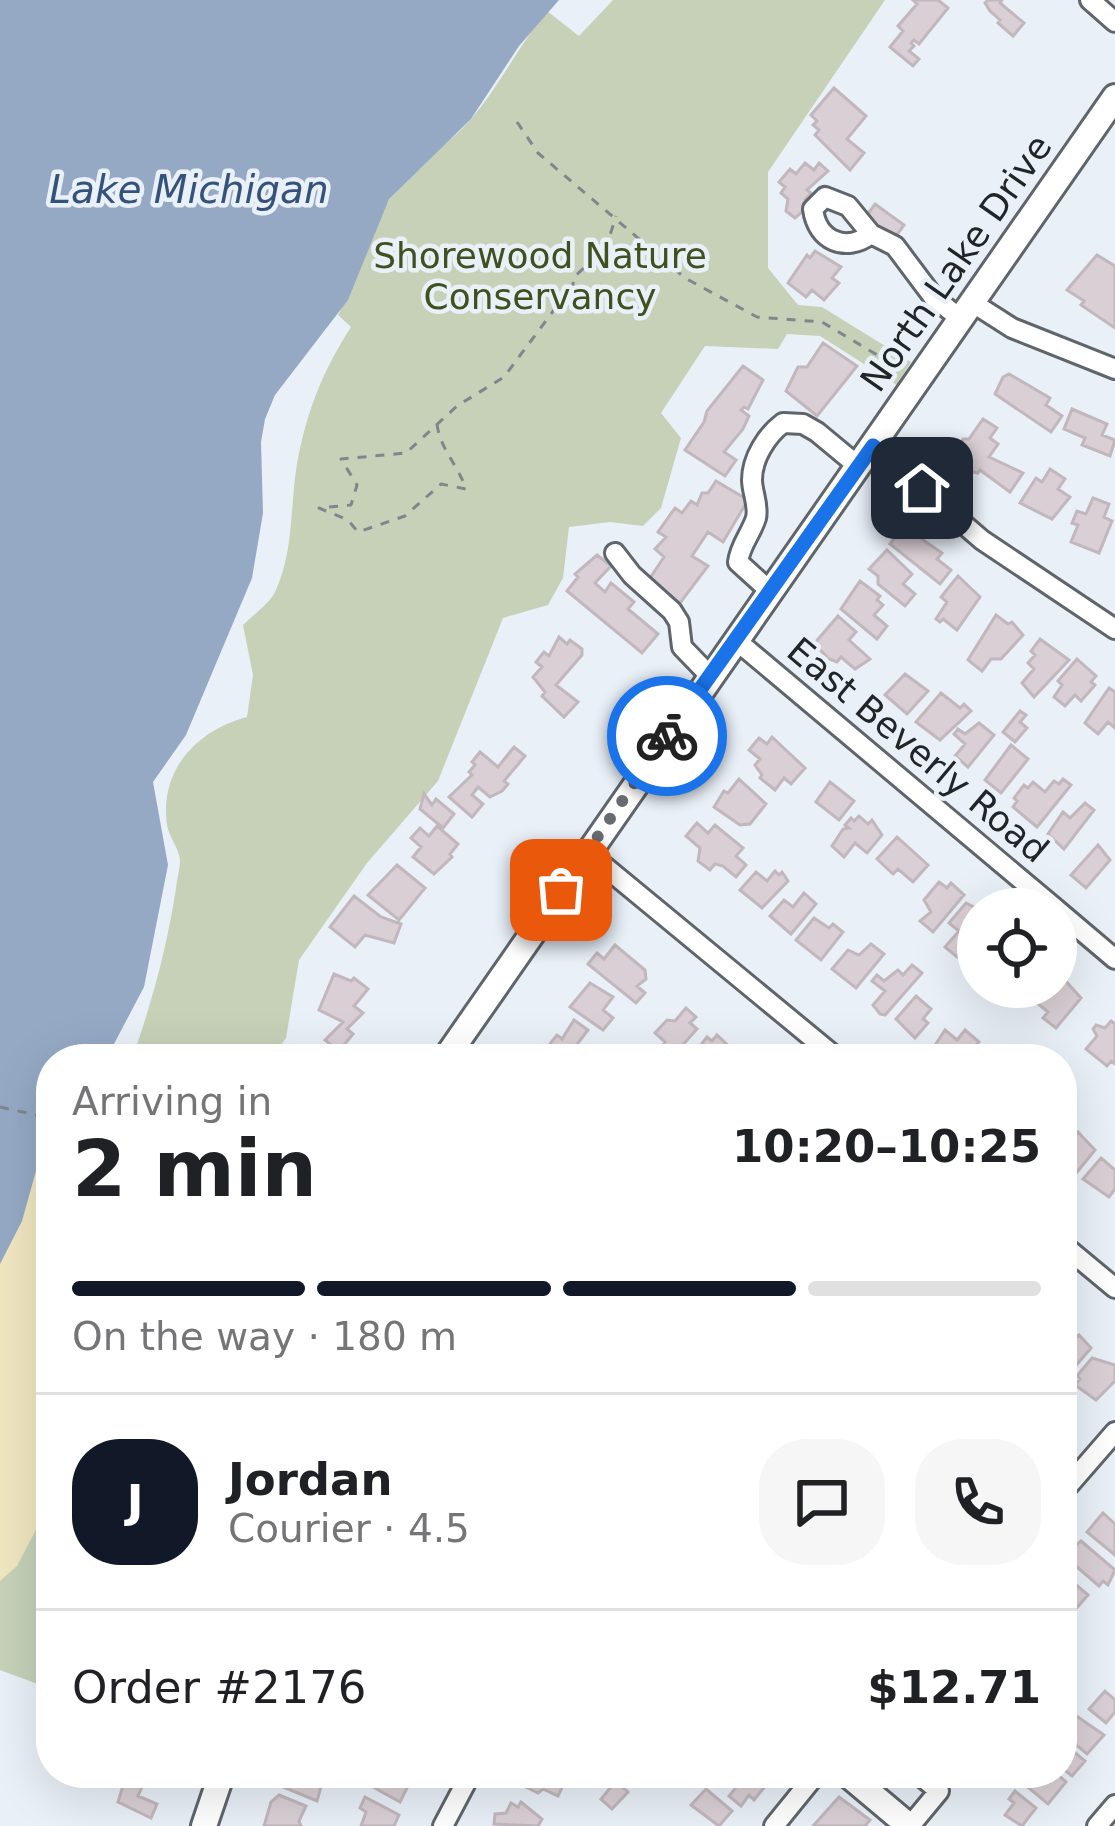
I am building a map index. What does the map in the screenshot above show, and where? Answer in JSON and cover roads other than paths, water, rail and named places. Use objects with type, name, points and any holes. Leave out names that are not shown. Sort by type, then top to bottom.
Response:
[{"type":"main road","name":"North Lake Drive","points":[[455,1044],[1112,107]]},
{"type":"main road","points":[[204,1826],[217,1788]]},
{"type":"main road","points":[[864,1788],[909,1826]]},
{"type":"street","points":[[1090,0],[1115,22]]},
{"type":"street","points":[[871,234],[895,246],[934,298],[1115,369]]},
{"type":"street","points":[[771,592],[738,562],[756,517],[755,462],[770,433],[783,422],[803,424],[866,456],[1115,629]]},
{"type":"street","points":[[615,553],[672,611],[679,622],[682,647],[711,677]]},
{"type":"street","name":"East Beverly Road","points":[[737,641],[1031,888]]},
{"type":"street","points":[[587,851],[820,1044]]},
{"type":"street","name":"East Beverly Road","points":[[1077,927],[1115,959]]},
{"type":"street","points":[[1077,1256],[1115,1288]]},
{"type":"street","points":[[1077,1476],[1115,1432]]},
{"type":"street","points":[[442,1826],[463,1788]]},
{"type":"street","points":[[774,1826],[806,1788]]},
{"type":"street","points":[[909,1826],[939,1791],[935,1788]]},
{"type":"street","points":[[1096,1826],[1115,1805]]},
{"type":"water","name":"Lake Michigan","points":[[0,0],[559,0],[519,46],[471,119],[389,199],[348,300],[275,395],[261,442],[263,513],[252,578],[186,735],[153,782],[168,865],[144,987],[114,1044],[36,1044],[36,1171],[22,1221],[0,1264]]},
{"type":"park label","name":"Shorewood Nature Conservancy","points":[[540,276]]}]
